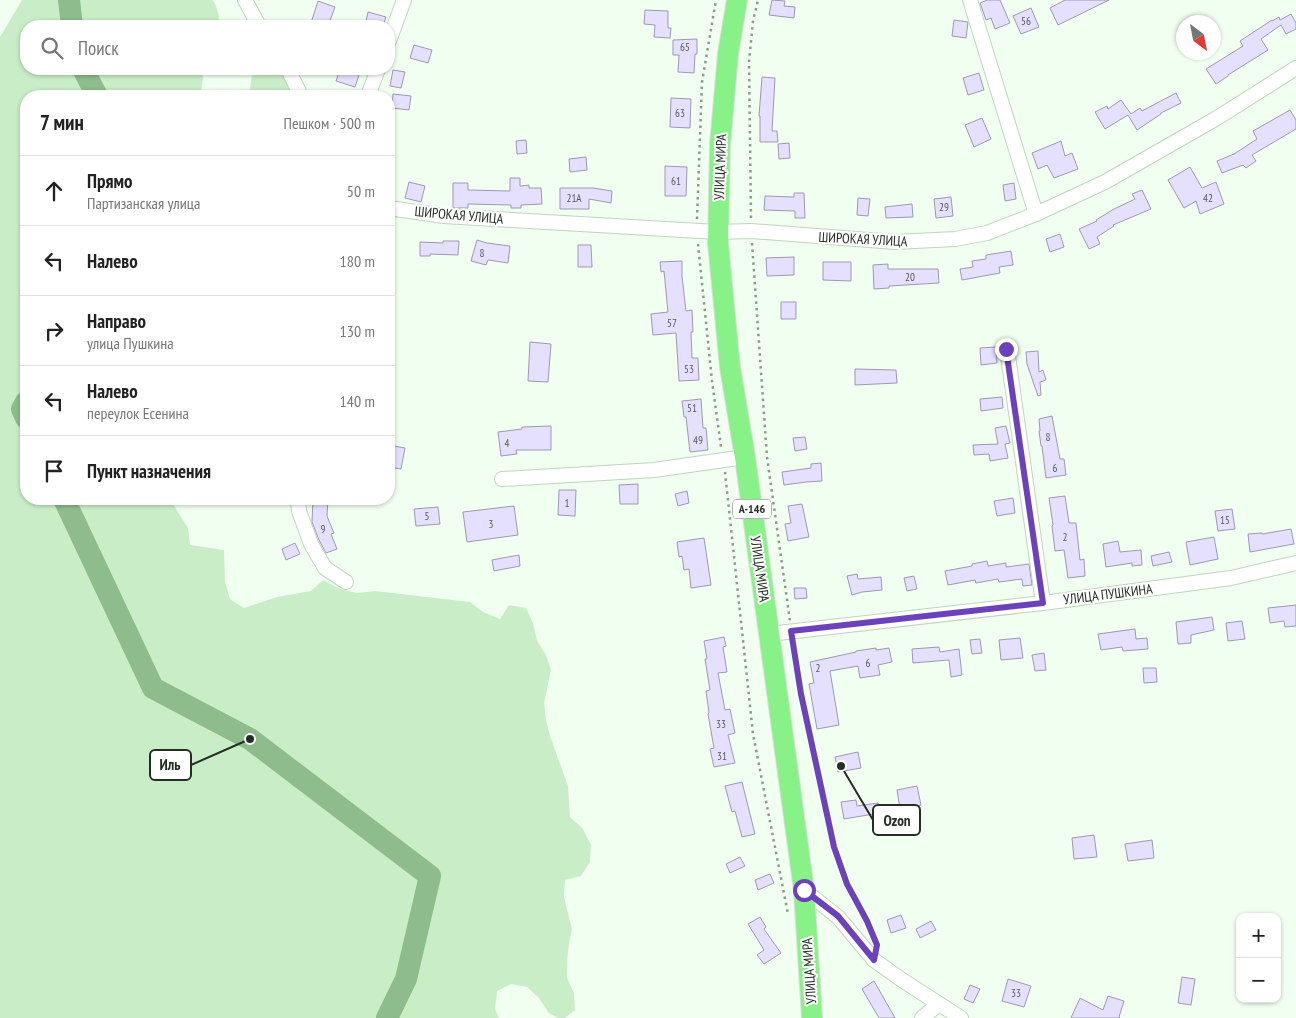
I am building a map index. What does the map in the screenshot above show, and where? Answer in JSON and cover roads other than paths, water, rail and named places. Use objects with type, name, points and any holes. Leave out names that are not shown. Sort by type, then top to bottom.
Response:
[{"type":"highway","name":"УЛИЦА МИРА","points":[[736,0],[728,54],[720,145],[717,232],[730,367],[745,457],[804,890],[812,1018]]},
{"type":"street","points":[[245,0],[256,20]]},
{"type":"street","points":[[395,25],[404,0]]},
{"type":"street","points":[[970,0],[1036,214]]},
{"type":"street","name":"ШИРОКАЯ УЛИЦА","points":[[395,209],[444,216],[717,232],[751,232],[895,242],[954,239],[987,233],[1036,214],[1105,182],[1217,118],[1296,68]]},
{"type":"street","points":[[291,75],[299,90]]},
{"type":"street","points":[[370,90],[376,75]]},
{"type":"street","points":[[1006,349],[1043,603]]},
{"type":"street","points":[[502,479],[654,470],[745,457]]},
{"type":"street","points":[[298,505],[311,544],[325,568],[346,582]]},
{"type":"street","name":"УЛИЦА ПУШКИНА","points":[[769,634],[1043,603],[1232,578],[1296,563]]},
{"type":"street","points":[[804,890],[838,916],[874,960],[961,1018]]},
{"type":"street","points":[[922,1018],[938,1004]]},
{"type":"waterway","points":[[69,0],[71,20]]},
{"type":"waterway","points":[[86,75],[94,90]]},
{"type":"waterway","points":[[67,505],[153,688],[250,739],[430,876],[406,979],[387,1018]]},
{"type":"place","name":"Иль","points":[[250,739]]},
{"type":"place","name":"Ozon","points":[[841,766]]}]
